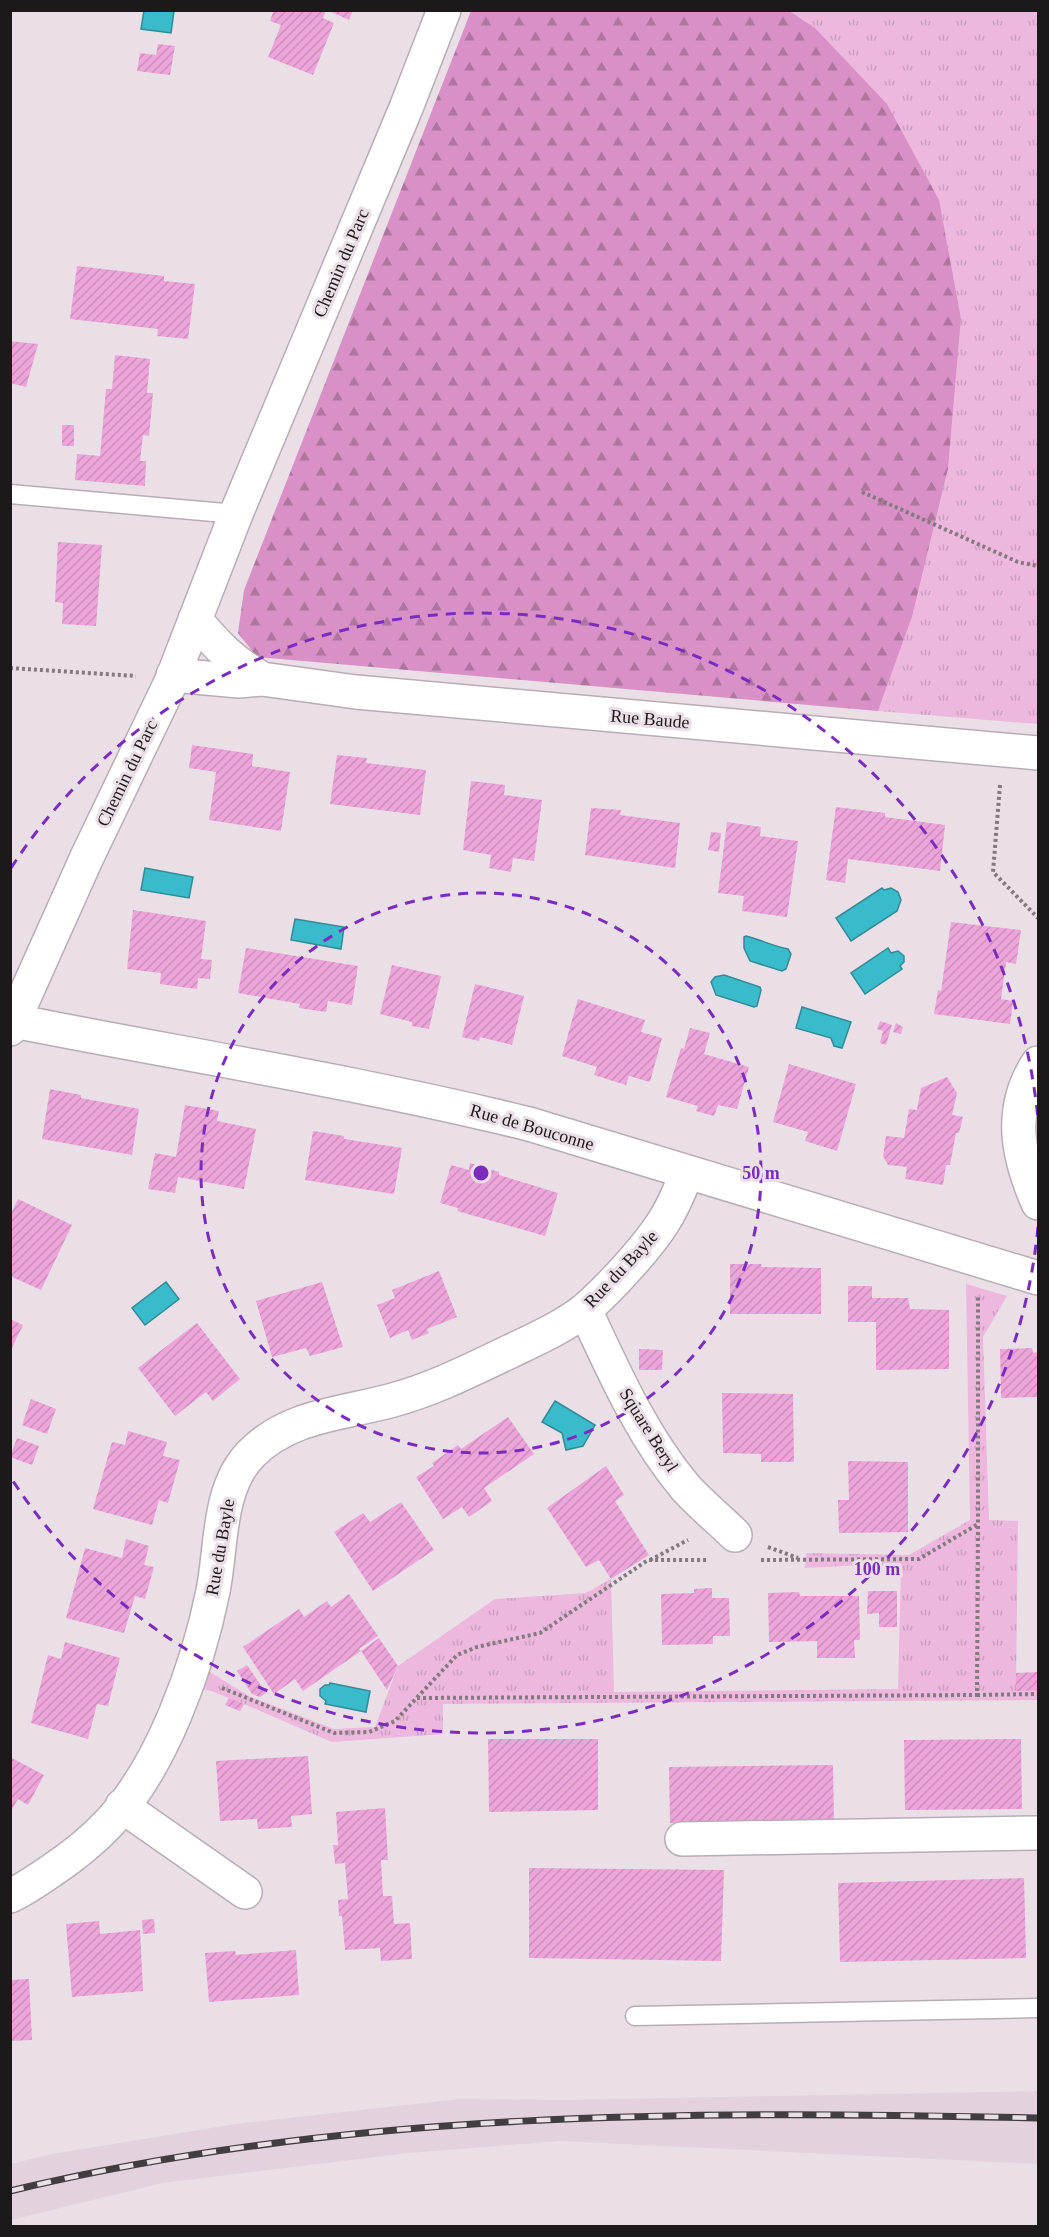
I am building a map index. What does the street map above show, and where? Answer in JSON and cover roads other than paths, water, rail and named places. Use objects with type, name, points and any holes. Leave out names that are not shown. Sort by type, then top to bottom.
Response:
[{"type":"street","name":"Chemin du Parc","points":[[12,1025],[87,856],[172,678],[236,514],[401,119],[444,10]]},
{"type":"street","name":"Rue Baude","points":[[195,619],[223,652],[262,679]]},
{"type":"street","name":"Rue Baude","points":[[172,678],[239,681],[262,679],[356,692],[1038,753]]},
{"type":"street","name":"Rue de Bouconne","points":[[12,1025],[291,1072],[449,1104],[529,1124],[1038,1278]]},
{"type":"street","points":[[1038,1063],[1029,1077],[1019,1108],[1018,1134],[1025,1165],[1038,1203]]},
{"type":"street","name":"Rue du Bayle","points":[[10,1896],[72,1856],[110,1822],[144,1775],[164,1738],[192,1676],[213,1591],[224,1511],[233,1482],[249,1455],[271,1438],[301,1421],[407,1396],[470,1371],[540,1337],[585,1310],[638,1255],[664,1222],[687,1173]]},
{"type":"street","name":"Square Beryl","points":[[585,1310],[626,1400],[657,1449],[686,1488],[735,1535]]},
{"type":"street","points":[[122,1806],[245,1892]]},
{"type":"street","points":[[682,1839],[1038,1833]]},
{"type":"lane","points":[[10,494],[236,514]]},
{"type":"lane","points":[[635,2016],[1038,2008]]},
{"type":"water","points":[[144,10],[174,11],[171,33],[141,29]]},
{"type":"water","points":[[145,868],[193,877],[189,898],[141,890]]},
{"type":"water","points":[[882,888],[884,890],[891,888],[898,892],[901,900],[897,911],[851,941],[836,918]]},
{"type":"water","points":[[295,919],[344,927],[341,949],[291,940]]},
{"type":"water","points":[[744,937],[788,949],[791,954],[786,969],[782,971],[750,961],[744,948]]},
{"type":"water","points":[[888,948],[891,953],[898,951],[904,956],[904,962],[900,966],[902,969],[865,994],[851,973]]},
{"type":"water","points":[[724,975],[760,987],[757,1006],[716,995],[711,982],[715,977]]},
{"type":"water","points":[[802,1007],[851,1022],[842,1048],[834,1046],[831,1038],[796,1028]]},
{"type":"water","points":[[166,1282],[179,1299],[145,1325],[132,1308]]},
{"type":"water","points":[[555,1401],[595,1425],[583,1446],[566,1450],[562,1433],[542,1422]]},
{"type":"water","points":[[330,1683],[370,1691],[366,1712],[325,1704],[326,1701],[320,1696],[320,1689]]},
{"type":"railway","points":[[10,2191],[137,2164],[265,2144],[393,2130],[522,2121],[651,2116],[1038,2118]]}]
